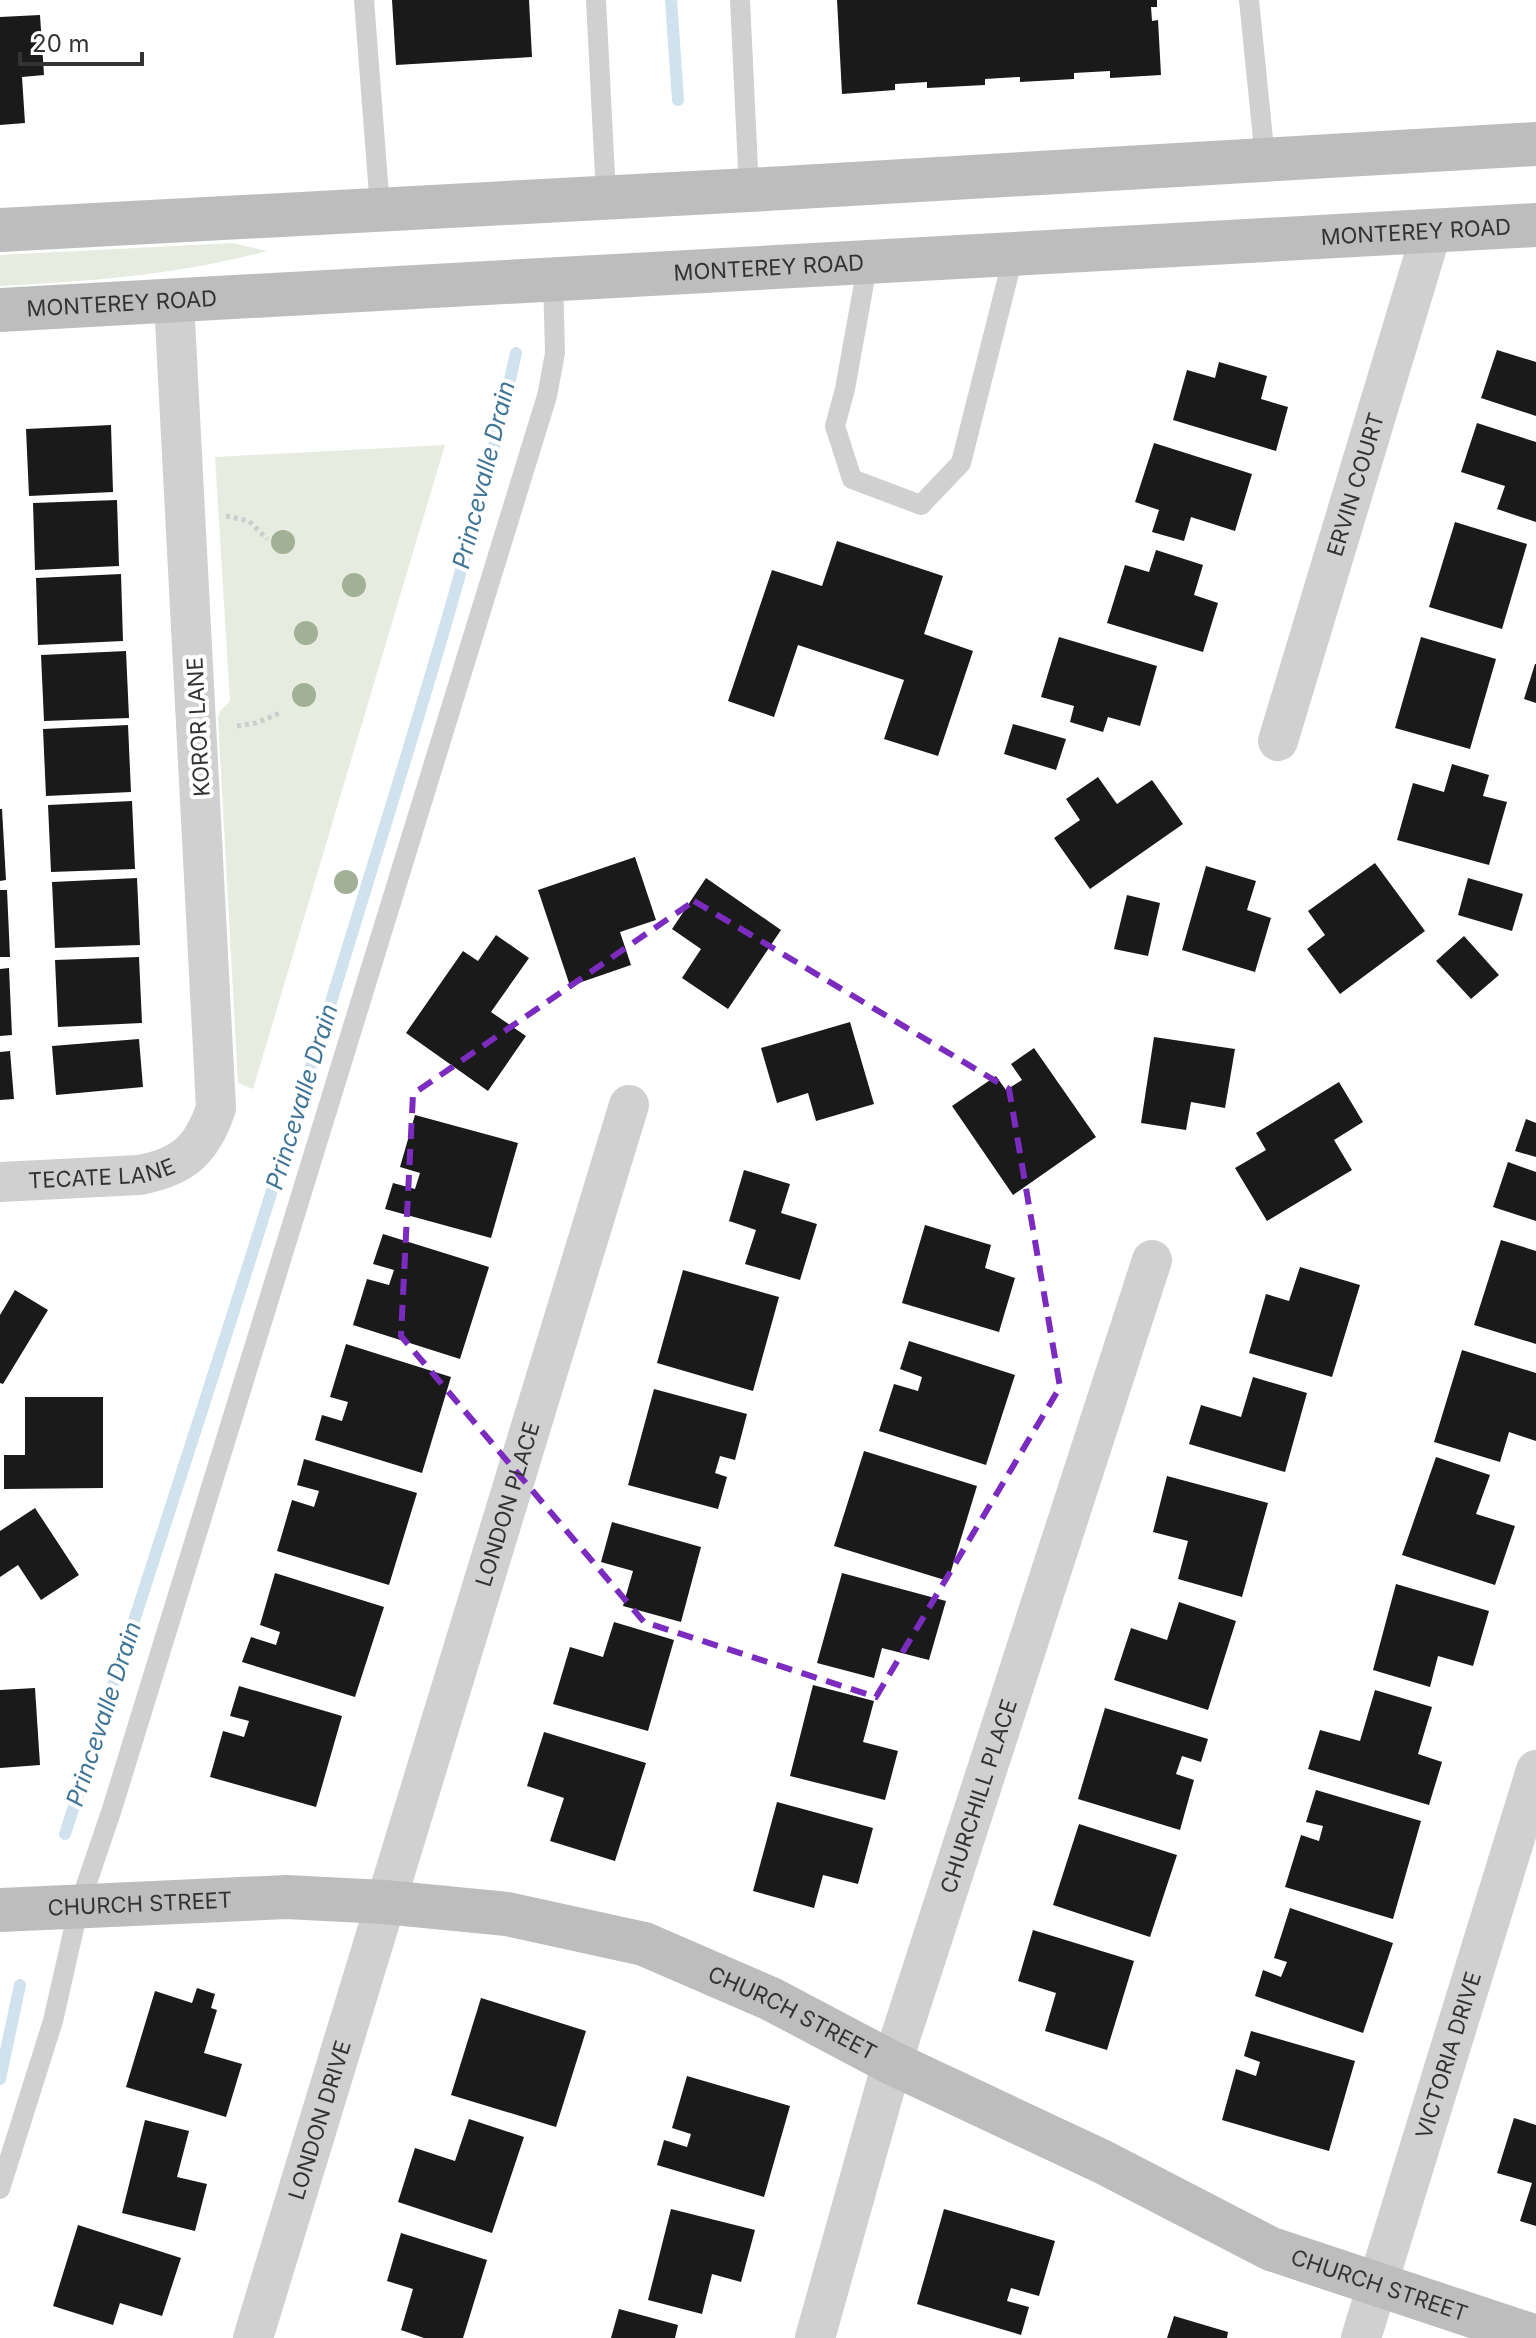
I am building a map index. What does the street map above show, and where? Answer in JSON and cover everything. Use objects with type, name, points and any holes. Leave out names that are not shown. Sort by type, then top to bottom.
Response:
[{"type":"main road","points":[[0,230],[1536,144]]},
{"type":"main road","name":"MONTEREY ROAD","points":[[0,310],[1536,225]]},
{"type":"main road","name":"CHURCH STREET","points":[[0,1910],[286,1897],[384,1902],[507,1914],[644,1944],[771,1999],[892,2063],[1103,2162],[1271,2249],[1536,2337]]},
{"type":"street","name":"ERVIN COURT","points":[[1278,741],[1432,230]]},
{"type":"street","name":"KOROR LANE","points":[[174,301],[216,1085],[216,1108],[197,1148]]},
{"type":"street","name":"LONDON PLACE","points":[[384,1902],[629,1105]]},
{"type":"street","name":"TECATE LANE","points":[[0,1182],[150,1173],[181,1161],[197,1148]]},
{"type":"street","name":"CHURCHILL PLACE","points":[[815,2338],[892,2063],[1152,1260]]},
{"type":"street","name":"VICTORIA DRIVE","points":[[1361,2338],[1534,1781]]},
{"type":"street","name":"LONDON DRIVE","points":[[253,2338],[384,1902]]},
{"type":"lane","points":[[364,0],[380,208]]},
{"type":"lane","points":[[596,0],[606,196]]},
{"type":"lane","points":[[740,0],[749,190]]},
{"type":"lane","points":[[1249,0],[1265,159]]},
{"type":"lane","points":[[868,261],[845,389],[835,426],[852,479],[921,505],[961,463],[1014,253]]},
{"type":"lane","points":[[0,2189],[53,2021],[79,1906],[117,1794],[547,396],[555,353],[553,278]]},
{"type":"path","points":[[226,516],[249,521],[267,539]]},
{"type":"path","points":[[237,726],[256,723],[280,713]]},
{"type":"highlighted area","points":[[694,901],[1009,1089],[1060,1387],[876,1697],[644,1622],[401,1336],[413,1094]]},
{"type":"shaded area","points":[[233,243],[267,251],[167,271],[0,286],[0,255]]},
{"type":"shaded area","points":[[445,445],[253,1089],[238,1083],[218,717],[230,701],[215,457]]},
{"type":"building","points":[[392,0],[529,0],[532,57],[396,65]]},
{"type":"building","points":[[837,0],[1157,0],[1157,7],[1151,7],[1152,21],[1158,20],[1161,75],[1110,78],[1110,71],[1074,73],[1074,79],[1020,82],[1020,77],[985,79],[985,85],[927,88],[927,82],[895,84],[895,90],[842,94]]},
{"type":"building","points":[[40,15],[44,75],[22,77],[25,123],[0,125],[0,17]]},
{"type":"building","points":[[1497,350],[1536,362],[1536,416],[1481,398]]},
{"type":"building","points":[[1219,362],[1267,376],[1261,399],[1288,407],[1276,451],[1173,420],[1187,370],[1215,378]]},
{"type":"building","points":[[1477,423],[1536,442],[1536,522],[1497,509],[1505,486],[1461,472]]},
{"type":"building","points":[[111,425],[113,492],[29,496],[26,429]]},
{"type":"building","points":[[1154,443],[1252,474],[1235,531],[1191,517],[1184,541],[1152,532],[1159,510],[1135,502]]},
{"type":"building","points":[[117,500],[119,566],[35,570],[33,503]]},
{"type":"building","points":[[1455,522],[1527,544],[1502,629],[1429,607]]},
{"type":"building","points":[[837,541],[943,576],[924,634],[973,651],[938,756],[884,739],[904,680],[798,645],[774,717],[728,701],[772,570],[822,586]]},
{"type":"building","points":[[1156,550],[1203,565],[1194,595],[1218,603],[1203,652],[1107,623],[1125,565],[1149,572]]},
{"type":"building","points":[[121,574],[123,641],[38,645],[36,578]]},
{"type":"building","points":[[1059,637],[1157,666],[1140,726],[1108,717],[1103,732],[1070,722],[1074,706],[1041,697]]},
{"type":"building","points":[[1421,637],[1496,659],[1470,749],[1395,728]]},
{"type":"building","points":[[126,651],[129,718],[44,721],[41,655]]},
{"type":"building","points":[[1536,664],[1536,703],[1524,699]]},
{"type":"building","points":[[1013,724],[1066,739],[1056,770],[1004,754]]},
{"type":"building","points":[[128,725],[131,792],[46,796],[43,729]]},
{"type":"building","points":[[1452,764],[1489,775],[1483,796],[1507,802],[1489,865],[1397,840],[1413,783],[1444,792]]},
{"type":"building","points":[[1098,777],[1117,804],[1152,780],[1183,824],[1090,889],[1054,838],[1080,820],[1066,799]]},
{"type":"building","points":[[132,801],[135,869],[51,872],[48,805]]},
{"type":"building","points":[[0,809],[6,880],[0,881]]},
{"type":"building","points":[[635,857],[656,920],[620,932],[631,965],[570,986],[538,890]]},
{"type":"building","points":[[1375,863],[1425,931],[1340,994],[1307,949],[1325,935],[1308,911]]},
{"type":"building","points":[[1206,866],[1256,881],[1247,910],[1271,918],[1255,972],[1182,950]]},
{"type":"building","points":[[137,878],[140,945],[55,948],[52,882]]},
{"type":"building","points":[[706,878],[781,930],[728,1009],[682,978],[701,949],[672,929]]},
{"type":"building","points":[[1468,878],[1523,894],[1512,931],[1458,915]]},
{"type":"building","points":[[0,890],[7,890],[10,957],[0,957]]},
{"type":"building","points":[[1127,895],[1160,903],[1148,956],[1114,949]]},
{"type":"building","points":[[496,935],[529,958],[491,1012],[526,1036],[488,1091],[406,1033],[463,951],[478,961]]},
{"type":"building","points":[[1464,936],[1499,975],[1471,999],[1436,961]]},
{"type":"building","points":[[139,957],[142,1023],[58,1027],[55,960]]},
{"type":"building","points":[[9,968],[12,1035],[0,1036],[0,969]]},
{"type":"building","points":[[850,1022],[874,1104],[816,1121],[808,1093],[777,1103],[761,1048]]},
{"type":"building","points":[[1154,1037],[1235,1049],[1225,1108],[1191,1102],[1186,1130],[1141,1123]]},
{"type":"building","points":[[139,1039],[143,1087],[56,1095],[52,1046]]},
{"type":"building","points":[[1034,1048],[1096,1137],[1013,1195],[952,1106],[996,1076],[1006,1090],[1022,1080],[1011,1064]]},
{"type":"building","points":[[10,1051],[14,1099],[0,1100],[0,1052]]},
{"type":"building","points":[[1339,1082],[1363,1122],[1334,1140],[1352,1170],[1267,1221],[1235,1168],[1266,1150],[1256,1133]]},
{"type":"building","points":[[415,1115],[518,1143],[491,1238],[385,1209],[393,1183],[415,1189],[420,1173],[400,1167]]},
{"type":"building","points":[[1526,1119],[1536,1123],[1536,1157],[1515,1151]]},
{"type":"building","points":[[1508,1162],[1536,1172],[1536,1221],[1493,1207]]},
{"type":"building","points":[[744,1170],[790,1184],[781,1213],[817,1224],[800,1280],[745,1264],[756,1230],[729,1221]]},
{"type":"building","points":[[925,1225],[991,1245],[985,1268],[1015,1278],[999,1332],[902,1303]]},
{"type":"building","points":[[383,1234],[489,1267],[460,1359],[353,1325],[367,1279],[389,1285],[394,1270],[373,1264]]},
{"type":"building","points":[[1501,1240],[1536,1251],[1536,1344],[1474,1325]]},
{"type":"building","points":[[1300,1267],[1360,1285],[1332,1377],[1249,1353],[1266,1294],[1289,1301]]},
{"type":"building","points":[[683,1270],[779,1297],[753,1391],[657,1363]]},
{"type":"building","points":[[15,1290],[48,1310],[3,1384],[0,1383],[0,1315]]},
{"type":"building","points":[[909,1341],[1015,1375],[986,1465],[879,1431],[894,1384],[918,1391],[922,1377],[900,1369]]},
{"type":"building","points":[[346,1344],[451,1377],[422,1473],[315,1440],[322,1415],[342,1421],[348,1402],[330,1397]]},
{"type":"building","points":[[1462,1350],[1536,1373],[1536,1441],[1509,1432],[1500,1462],[1434,1442]]},
{"type":"building","points":[[1253,1377],[1307,1393],[1285,1472],[1189,1444],[1201,1405],[1241,1417]]},
{"type":"building","points":[[654,1389],[747,1414],[735,1460],[720,1456],[715,1473],[727,1477],[718,1509],[628,1485]]},
{"type":"building","points":[[25,1397],[103,1397],[103,1488],[4,1489],[4,1455],[25,1455]]},
{"type":"building","points":[[864,1451],[977,1486],[948,1581],[834,1546]]},
{"type":"building","points":[[1436,1457],[1490,1475],[1476,1514],[1515,1526],[1495,1585],[1402,1555]]},
{"type":"building","points":[[304,1459],[417,1493],[389,1585],[277,1551],[292,1500],[314,1507],[319,1491],[297,1485]]},
{"type":"building","points":[[1167,1476],[1268,1503],[1242,1597],[1178,1579],[1188,1541],[1153,1532]]},
{"type":"building","points":[[35,1508],[79,1575],[41,1600],[18,1565],[0,1577],[0,1531]]},
{"type":"building","points":[[612,1522],[701,1547],[681,1622],[623,1606],[633,1571],[601,1562]]},
{"type":"building","points":[[275,1573],[384,1607],[355,1697],[242,1662],[251,1637],[276,1645],[280,1632],[260,1625]]},
{"type":"building","points":[[842,1573],[946,1601],[929,1660],[882,1648],[874,1678],[817,1663]]},
{"type":"building","points":[[1396,1584],[1489,1611],[1473,1666],[1438,1656],[1430,1687],[1373,1670]]},
{"type":"building","points":[[1179,1602],[1236,1621],[1208,1710],[1114,1680],[1131,1628],[1167,1640]]},
{"type":"building","points":[[614,1622],[674,1640],[648,1731],[553,1704],[570,1647],[603,1657]]},
{"type":"building","points":[[813,1685],[874,1701],[863,1742],[898,1751],[885,1800],[790,1776]]},
{"type":"building","points":[[239,1686],[342,1716],[316,1807],[210,1777],[223,1731],[244,1737],[249,1721],[230,1716]]},
{"type":"building","points":[[35,1688],[40,1765],[0,1768],[0,1690]]},
{"type":"building","points":[[1375,1690],[1432,1707],[1418,1754],[1442,1762],[1429,1805],[1308,1769],[1320,1730],[1360,1741]]},
{"type":"building","points":[[1105,1708],[1208,1739],[1201,1762],[1182,1756],[1176,1774],[1194,1780],[1180,1830],[1078,1799]]},
{"type":"building","points":[[544,1732],[646,1763],[615,1861],[550,1841],[564,1798],[527,1786]]},
{"type":"building","points":[[1316,1790],[1421,1821],[1393,1919],[1285,1887],[1301,1835],[1319,1841],[1323,1826],[1306,1822]]},
{"type":"building","points":[[777,1802],[873,1828],[858,1884],[823,1875],[814,1908],[753,1891]]},
{"type":"building","points":[[1079,1824],[1177,1855],[1150,1937],[1053,1905]]},
{"type":"building","points":[[1290,1908],[1393,1943],[1363,2033],[1255,1996],[1263,1970],[1281,1977],[1287,1962],[1274,1958]]},
{"type":"building","points":[[1033,1930],[1134,1961],[1107,2050],[1045,2031],[1056,1993],[1018,1981]]},
{"type":"building","points":[[197,1988],[215,1994],[211,2008],[217,2010],[204,2053],[242,2064],[226,2117],[126,2087],[155,1991],[192,2003]]},
{"type":"building","points":[[481,1998],[586,2031],[556,2127],[451,2095]]},
{"type":"building","points":[[1251,2031],[1355,2061],[1329,2151],[1222,2120],[1236,2069],[1256,2076],[1260,2062],[1244,2056]]},
{"type":"building","points":[[687,2076],[790,2106],[764,2197],[657,2165],[664,2140],[687,2147],[691,2134],[672,2128]]},
{"type":"building","points":[[1514,2118],[1536,2125],[1536,2226],[1520,2221],[1532,2183],[1497,2173]]},
{"type":"building","points":[[469,2119],[524,2137],[492,2233],[398,2202],[415,2148],[455,2161]]},
{"type":"building","points":[[145,2120],[189,2131],[177,2177],[207,2184],[195,2231],[122,2213]]},
{"type":"building","points":[[671,2209],[755,2230],[741,2282],[712,2274],[702,2314],[648,2300]]},
{"type":"building","points":[[944,2209],[1055,2241],[1039,2296],[1011,2288],[1007,2301],[1029,2307],[1021,2335],[917,2304]]},
{"type":"building","points":[[78,2225],[181,2258],[162,2316],[120,2303],[113,2325],[53,2306]]},
{"type":"building","points":[[401,2233],[487,2260],[463,2338],[424,2338],[401,2330],[413,2289],[387,2281]]},
{"type":"building","points":[[619,2309],[678,2325],[675,2338],[611,2338]]},
{"type":"building","points":[[1174,2316],[1228,2332],[1227,2338],[1167,2338]]},
{"type":"waterway","name":"Princevalle Drain","points":[[671,0],[678,100]]},
{"type":"waterway","name":"Princevalle Drain","points":[[65,1834],[250,1260],[401,775],[463,565],[516,353]]},
{"type":"waterway","name":"Princevalle Drain","points":[[0,2079],[20,1985]]}]
